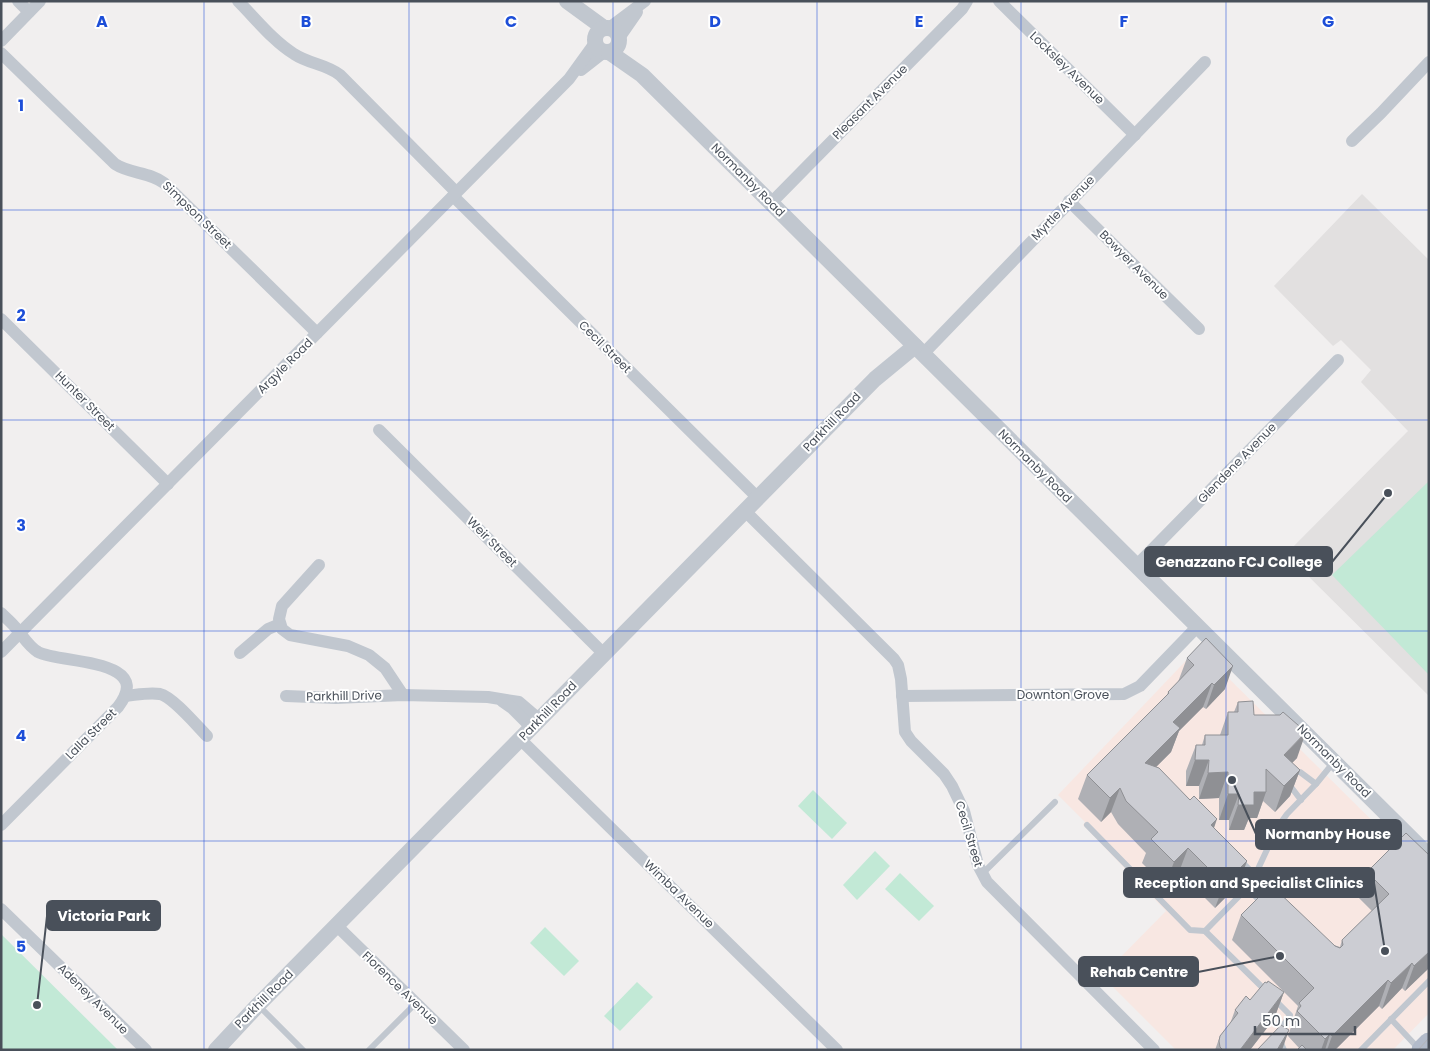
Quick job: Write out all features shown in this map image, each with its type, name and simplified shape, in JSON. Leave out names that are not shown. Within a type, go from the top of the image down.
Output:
[{"type":"main road","points":[[1421,1050],[1429,1043]]},
{"type":"street","points":[[18,1],[29,12]]},
{"type":"street","points":[[1,41],[40,1]]},
{"type":"street","name":"Cecil Street","points":[[238,1],[290,51],[302,59],[327,67],[340,76],[758,498]]},
{"type":"street","name":"Pleasant Avenue","points":[[771,202],[962,9],[967,1]]},
{"type":"street","name":"Locksley Avenue","points":[[999,1],[1135,135]]},
{"type":"street","name":"Argyle Road","points":[[1,652],[644,2]]},
{"type":"street","name":"Normanby Road","points":[[570,4],[1429,856]]},
{"type":"street","name":"Simpson Street","points":[[1,53],[115,164],[164,182],[317,333]]},
{"type":"street","name":"Myrtle Avenue","points":[[915,346],[1069,201],[1205,62]]},
{"type":"street","points":[[1352,141],[1429,62]]},
{"type":"street","name":"Bowyer Avenue","points":[[1069,201],[1199,329]]},
{"type":"street","name":"Hunter Street","points":[[1,319],[168,484]]},
{"type":"street","name":"Parkhill Road","points":[[217,1047],[874,379],[915,346]]},
{"type":"street","name":"Glendene Avenue","points":[[1136,566],[1338,360]]},
{"type":"street","name":"Weir Street","points":[[379,430],[604,654]]},
{"type":"street","name":"Cecil Street","points":[[744,512],[888,652],[898,665],[905,732],[911,741],[944,774],[958,798],[982,874],[993,888],[1154,1050]]},
{"type":"street","points":[[240,653],[268,629],[280,624],[279,618],[282,606],[319,566]]},
{"type":"street","name":"Lalla Street","points":[[1,613],[32,647],[40,652],[114,669],[126,683],[125,696],[118,707],[1,825]]},
{"type":"street","name":"Parkhill Drive","points":[[280,624],[285,632],[290,635],[348,646],[369,655],[385,668],[403,695]]},
{"type":"street","name":"Downton Grove","points":[[902,696],[1124,694],[1140,686],[1197,627]]},
{"type":"street","points":[[125,696],[162,695],[174,703],[207,736]]},
{"type":"street","name":"Parkhill Drive","points":[[286,696],[336,698],[465,695],[500,700],[512,708],[530,729]]},
{"type":"street","name":"Wimba Avenue","points":[[530,729],[837,1050]]},
{"type":"street","name":"Adeney Avenue","points":[[1,909],[144,1049]]},
{"type":"street","name":"Florence Avenue","points":[[337,926],[464,1050]]},
{"type":"lane","points":[[1205,931],[1248,889],[1256,876],[1277,828],[1335,762]]},
{"type":"lane","points":[[1301,800],[1288,783],[1291,774],[1296,771],[1300,772],[1316,784]]},
{"type":"lane","points":[[982,874],[1055,802]]},
{"type":"lane","points":[[1087,825],[1190,930],[1205,931],[1290,1015],[1279,1032],[1280,1042],[1284,1050]]},
{"type":"lane","points":[[1236,856],[1256,876]]},
{"type":"lane","points":[[1248,889],[1266,907]]},
{"type":"lane","points":[[1361,1050],[1429,981]]},
{"type":"lane","points":[[369,1050],[416,1003]]},
{"type":"lane","points":[[258,1005],[303,1050]]},
{"type":"lane","points":[[1390,1019],[1421,1050]]},
{"type":"shaded area","points":[[1362,194],[1429,260],[1429,696],[1286,554],[1408,431],[1361,382],[1371,370],[1341,340],[1333,346],[1274,286]]},
{"type":"shaded area","points":[[1198,648],[1429,877],[1429,1013],[1393,1050],[1176,1050],[1102,976],[1166,911],[1083,825],[1085,822],[1058,795]]},
{"type":"green space","points":[[1429,481],[1429,675],[1332,575]]},
{"type":"green space","points":[[813,790],[847,823],[832,839],[798,806]]},
{"type":"green space","points":[[875,851],[890,866],[857,900],[843,885]]},
{"type":"green space","points":[[900,873],[934,906],[919,921],[885,889]]},
{"type":"green space","points":[[545,927],[579,961],[564,976],[530,943]]},
{"type":"green space","points":[[1,934],[118,1050],[1,1050]]},
{"type":"green space","points":[[637,982],[653,997],[620,1031],[604,1016]]},
{"type":"building","points":[[1206,638],[1233,666],[1214,685],[1212,683],[1173,722],[1180,728],[1145,763],[1159,768],[1190,800],[1194,796],[1217,819],[1211,825],[1247,861],[1224,884],[1188,848],[1174,862],[1151,839],[1158,832],[1126,801],[1120,788],[1110,798],[1087,775],[1169,693],[1194,665],[1187,658]]},
{"type":"building","points":[[1253,701],[1254,715],[1280,715],[1283,712],[1306,732],[1284,755],[1300,770],[1284,786],[1266,769],[1266,792],[1254,792],[1254,805],[1238,805],[1239,794],[1228,794],[1228,772],[1208,773],[1209,760],[1195,760],[1196,745],[1205,745],[1205,735],[1228,735],[1228,712],[1238,712],[1238,702]]},
{"type":"building","points":[[1406,833],[1429,855],[1429,952],[1414,966],[1412,963],[1391,983],[1388,980],[1332,1036],[1330,1034],[1325,1039],[1297,1011],[1301,1006],[1299,1003],[1314,988],[1241,915],[1271,885],[1335,946],[1340,948],[1343,945],[1342,940],[1389,894],[1367,872]]},
{"type":"building","points":[[1268,981],[1284,992],[1240,1050],[1223,1050],[1220,1047],[1220,1036],[1238,1013],[1235,1010],[1246,996],[1250,1000]]},
{"type":"building","points":[[1281,1025],[1289,1030],[1277,1050],[1257,1050]]},
{"type":"building","points":[[1302,1045],[1307,1050],[1297,1050]]},
{"type":"tram line","points":[[1418,1050],[1429,1038]]},
{"type":"place","name":"Genazzano FCJ College","points":[[1388,493]]},
{"type":"place","name":"Normanby House","points":[[1232,780]]},
{"type":"place","name":"Reception and Specialist Clinics","points":[[1385,951]]},
{"type":"place","name":"Rehab Centre","points":[[1280,956]]},
{"type":"place","name":"Victoria Park","points":[[37,1005]]}]
